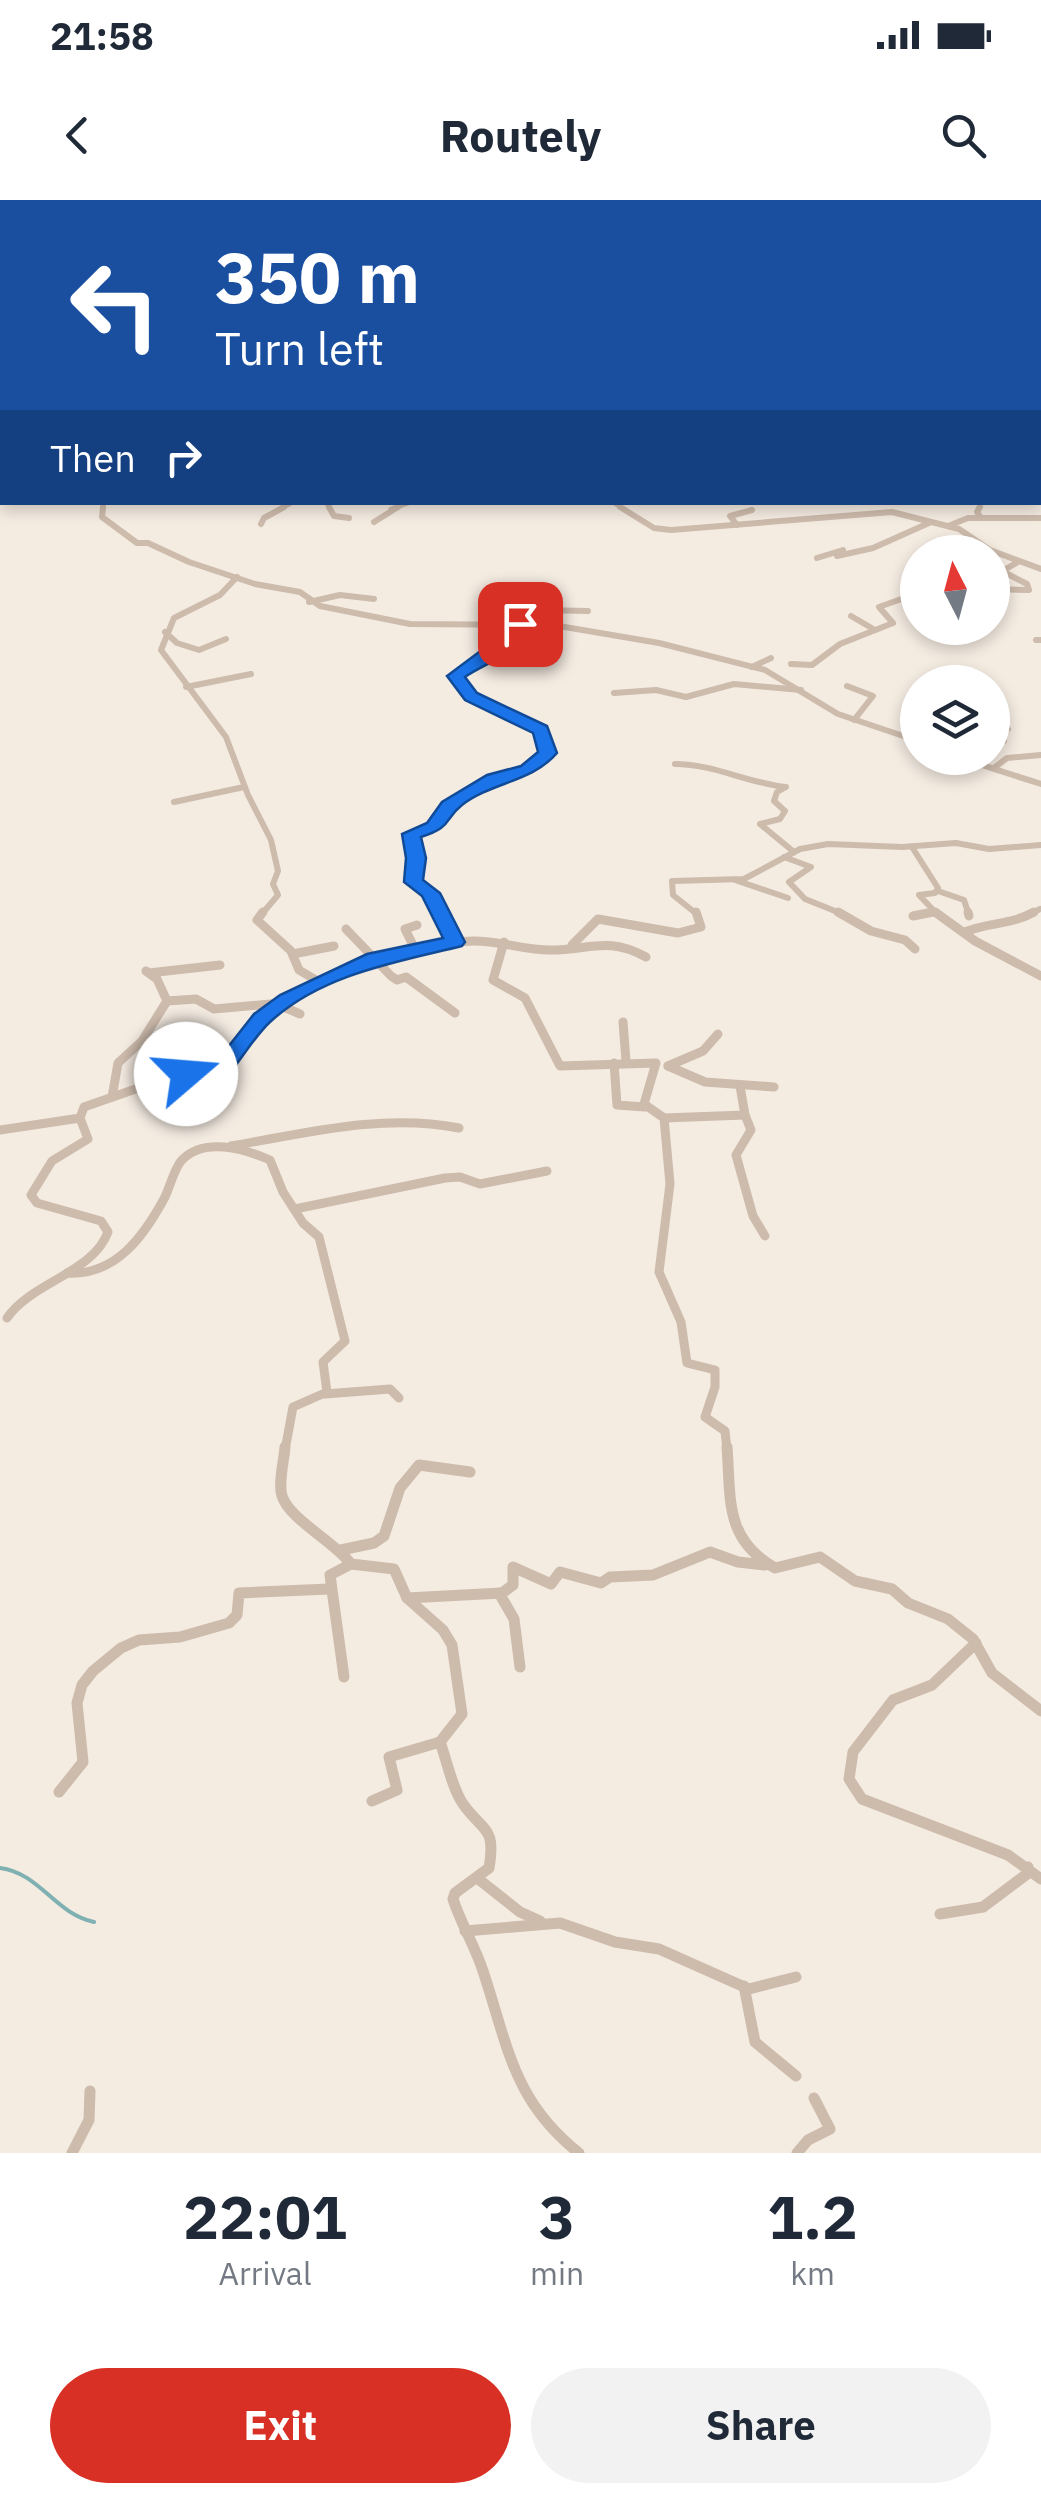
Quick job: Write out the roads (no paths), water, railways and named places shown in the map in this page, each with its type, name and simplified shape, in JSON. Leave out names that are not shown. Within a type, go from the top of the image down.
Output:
[{"type":"street","points":[[103,505],[104,520],[130,539],[237,578],[300,592],[309,602],[410,624],[560,626],[644,640],[752,667],[854,720],[900,735]]},
{"type":"street","points":[[261,524],[264,518],[287,505]]},
{"type":"street","points":[[330,505],[336,517],[349,518]]},
{"type":"street","points":[[374,522],[403,505]]},
{"type":"street","points":[[618,505],[662,530],[838,520],[886,512],[948,526],[1018,562],[1041,569]]},
{"type":"street","points":[[980,505],[977,512],[981,518]]},
{"type":"street","points":[[736,525],[730,516],[752,510]]},
{"type":"street","points":[[948,526],[981,518],[1041,518]]},
{"type":"street","points":[[817,558],[873,548],[929,523]]},
{"type":"street","points":[[836,556],[856,550]]},
{"type":"street","points":[[1010,566],[1018,562]]},
{"type":"street","points":[[1010,575],[1028,584],[1029,590],[1010,589]]},
{"type":"street","points":[[237,578],[222,595],[199,601],[180,612],[165,632],[162,655],[204,713],[221,728],[244,787],[271,840],[278,871],[273,881],[278,895],[256,920],[293,954],[299,970],[321,983]]},
{"type":"street","points":[[309,602],[340,595],[374,599]]},
{"type":"street","points":[[792,664],[811,666],[828,657],[840,644],[895,621],[882,614],[879,607],[900,599]]},
{"type":"street","points":[[509,625],[539,610],[584,609]]},
{"type":"street","points":[[851,616],[875,630]]},
{"type":"street","points":[[455,942],[430,893],[413,882],[416,858],[411,834],[434,827],[447,814],[448,806],[494,779],[528,770],[548,750],[541,730],[471,697],[456,676],[485,656],[509,646],[519,633],[520,624]]},
{"type":"street","points":[[165,632],[178,644],[200,650],[226,639]]},
{"type":"street","points":[[752,667],[771,658]]},
{"type":"street","points":[[186,687],[251,674]]},
{"type":"street","points":[[614,693],[656,690],[684,697],[734,684],[801,690]]},
{"type":"street","points":[[847,686],[873,696],[854,720]]},
{"type":"street","points":[[1010,758],[1041,756]]},
{"type":"street","points":[[675,764],[698,764],[750,782],[786,787],[787,790],[777,792],[774,801],[785,811],[780,819],[760,824],[794,852]]},
{"type":"street","points":[[1010,773],[1041,784]]},
{"type":"street","points":[[174,802],[244,787]]},
{"type":"street","points":[[735,880],[752,876],[794,852],[838,844],[956,843],[989,850],[1041,845]]},
{"type":"street","points":[[912,846],[938,891]]},
{"type":"street","points":[[784,858],[810,867],[789,882],[793,890],[825,911],[843,914],[872,931],[903,938],[915,950]]},
{"type":"street","points":[[570,946],[598,919],[632,921],[685,934],[697,931],[701,927],[693,907],[673,896],[672,881],[686,877],[735,880],[788,898]]},
{"type":"street","points":[[969,916],[964,900],[938,891],[919,895],[935,912],[1041,976]]},
{"type":"street","points":[[966,932],[989,922],[1012,924],[1040,909]]},
{"type":"street","points":[[913,916],[935,912]]},
{"type":"street","points":[[415,949],[405,929],[417,926]]},
{"type":"street","points":[[346,929],[396,979],[406,977],[455,1013]]},
{"type":"street","points":[[7,1318],[18,1302],[102,1248],[108,1232],[106,1226],[91,1216],[37,1203],[30,1195],[52,1160],[88,1139],[80,1118],[82,1110],[92,1102],[167,1078],[225,1066],[252,1029],[280,1004],[374,958],[455,942],[504,942],[549,950],[625,944],[646,957]]},
{"type":"street","points":[[504,942],[493,980],[525,998],[560,1066],[662,1064],[703,1051],[718,1034]]},
{"type":"street","points":[[293,954],[334,946]]},
{"type":"street","points":[[112,1096],[118,1063],[132,1055],[155,1027],[167,1001],[157,979],[147,972],[220,965]]},
{"type":"street","points":[[167,1001],[196,1000],[214,1009],[280,1004],[300,1014]]},
{"type":"street","points":[[623,1022],[617,1105],[645,1107],[664,1118],[745,1115]]},
{"type":"street","points":[[662,1064],[704,1082],[774,1086]]},
{"type":"street","points":[[645,1107],[662,1064]]},
{"type":"street","points":[[740,1086],[752,1130],[736,1156],[753,1216],[765,1236]]},
{"type":"street","points":[[0,1130],[80,1118]]},
{"type":"street","points":[[664,1118],[670,1184],[659,1272],[680,1322],[686,1363],[715,1370],[714,1395],[705,1417],[725,1431],[730,1458],[730,1513],[743,1544],[768,1564]]},
{"type":"street","points":[[67,1272],[91,1273],[108,1266],[152,1222],[183,1159],[207,1147],[360,1124],[443,1124],[459,1128]]},
{"type":"street","points":[[231,1146],[270,1160],[295,1210],[319,1237],[345,1335],[343,1344],[323,1362],[325,1394]]},
{"type":"street","points":[[295,1210],[445,1178],[460,1177],[480,1184],[548,1171]]},
{"type":"street","points":[[351,1564],[341,1550],[291,1510],[281,1494],[285,1444],[294,1405],[325,1394],[390,1389],[399,1398]]},
{"type":"street","points":[[341,1550],[374,1543],[384,1536],[400,1488],[419,1465],[470,1472]]},
{"type":"street","points":[[407,1598],[499,1594],[513,1585],[513,1567],[551,1584],[560,1572],[600,1583],[610,1577],[653,1575],[710,1552],[738,1562],[784,1568],[818,1556],[855,1582],[892,1589],[908,1603],[940,1614],[976,1644],[992,1673],[1041,1711]]},
{"type":"street","points":[[344,1677],[329,1589],[332,1572],[351,1564],[394,1569],[407,1598],[443,1630],[458,1666],[462,1714],[440,1742],[389,1757],[397,1790],[372,1801]]},
{"type":"street","points":[[59,1792],[83,1762],[77,1703],[82,1684],[112,1654],[145,1638],[170,1639],[229,1623],[238,1616],[239,1593],[329,1589]]},
{"type":"street","points":[[499,1594],[514,1618],[520,1667]]},
{"type":"street","points":[[976,1644],[932,1685],[894,1700],[853,1752],[849,1780],[862,1799],[1008,1855],[1041,1879]]},
{"type":"street","points":[[440,1742],[463,1804],[478,1817],[493,1843],[493,1860],[453,1896],[481,1962],[514,2079],[538,2119],[579,2153]]},
{"type":"street","points":[[940,1914],[983,1907],[1027,1874],[1028,1867]]},
{"type":"street","points":[[477,1878],[520,1912],[545,1922]]},
{"type":"street","points":[[465,1930],[545,1922],[576,1926],[614,1942],[659,1949],[754,1990],[776,1979],[796,1977]]},
{"type":"street","points":[[744,1986],[755,2042],[796,2076]]},
{"type":"street","points":[[72,2153],[88,2120],[90,2091]]},
{"type":"street","points":[[797,2153],[808,2140],[830,2129],[814,2098]]},
{"type":"waterway","points":[[0,1868],[26,1877],[68,1911],[94,1922]]}]
